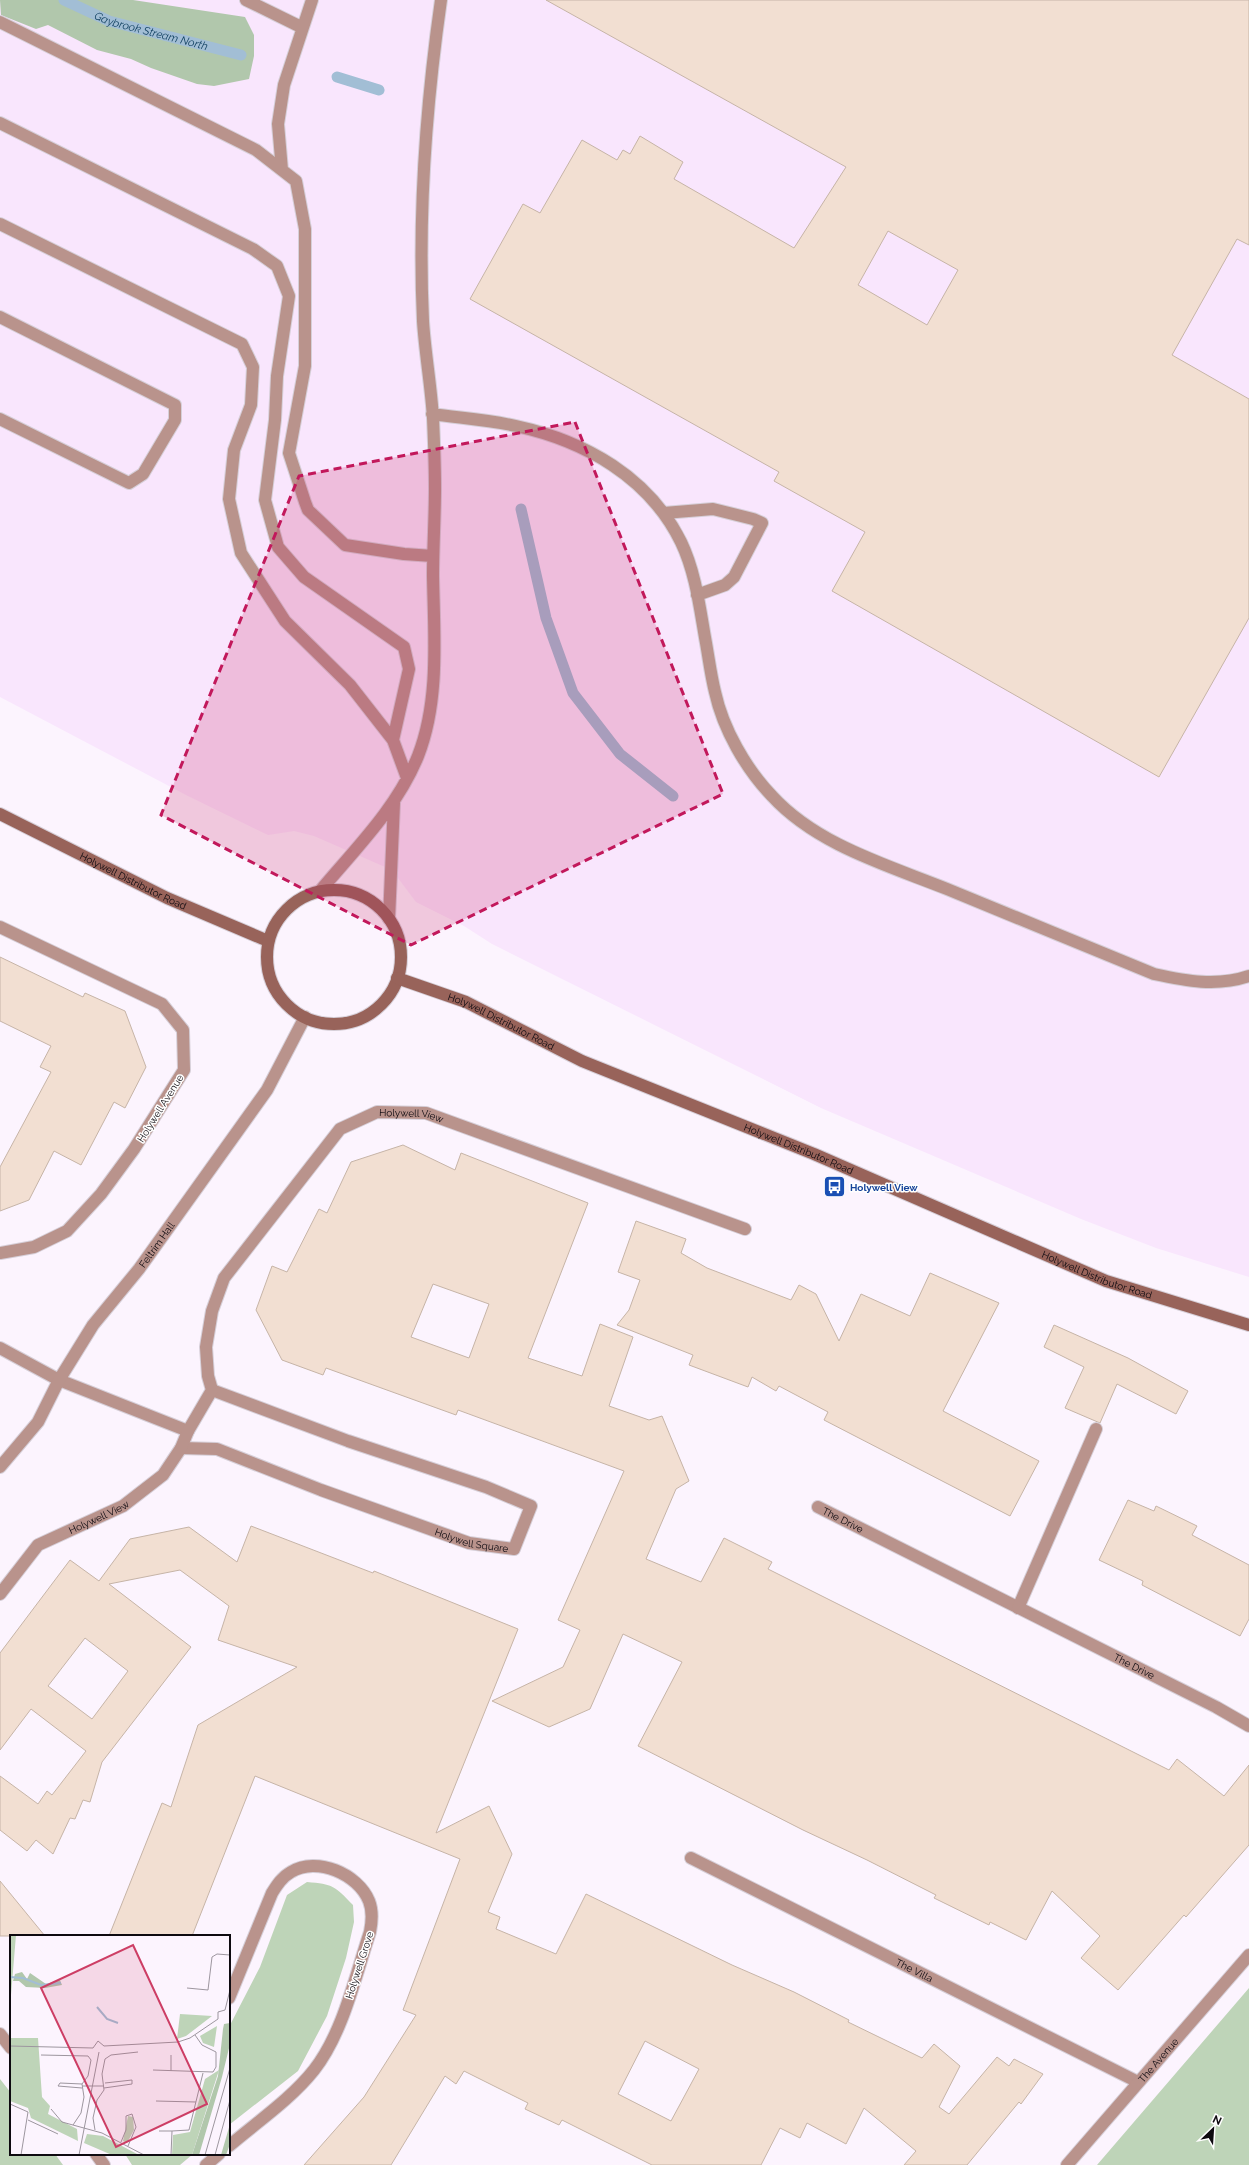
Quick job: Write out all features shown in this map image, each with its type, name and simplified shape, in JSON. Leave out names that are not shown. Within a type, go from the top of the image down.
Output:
[{"type":"street","points":[[246,0],[301,28]]},
{"type":"street","points":[[282,170],[278,124],[284,85],[301,28],[312,0]]},
{"type":"street","points":[[320,891],[394,803],[418,756],[430,712],[434,642],[433,556],[435,486],[432,414],[424,321],[424,206],[435,45],[441,0]]},
{"type":"street","points":[[0,22],[256,150],[296,181],[305,229],[305,366],[289,453],[308,510],[345,545],[404,554],[433,556]]},
{"type":"street","points":[[0,123],[253,249],[277,266],[289,296],[277,376],[275,420],[265,500],[278,547],[304,577],[404,647],[409,669],[393,740]]},
{"type":"street","points":[[0,224],[242,344],[253,367],[251,404],[234,450],[229,499],[241,553],[285,621],[350,685],[393,740],[407,778]]},
{"type":"street","points":[[0,317],[175,405],[175,420],[143,474],[129,483],[0,419]]},
{"type":"street","points":[[432,414],[516,426],[561,439],[605,459],[642,487],[664,513],[682,543],[697,595],[715,694],[729,733],[749,766],[772,796],[800,820],[848,848],[1154,974],[1188,982],[1216,982],[1249,976]]},
{"type":"street","points":[[664,513],[713,509],[753,519],[762,523],[734,576],[725,586],[697,595]]},
{"type":"street","points":[[389,919],[394,803]]},
{"type":"street","name":"Holywell Distributor Road","points":[[0,814],[167,898],[268,941]]},
{"type":"street","points":[[339,890],[357,895],[375,904],[389,919],[398,938],[401,957],[397,978],[389,994],[380,1004],[360,1018],[342,1024],[322,1023],[304,1017],[292,1009],[273,986],[268,971],[268,941],[275,924],[287,909],[302,898],[320,891],[339,890]]},
{"type":"street","name":"Holywell Avenue","points":[[0,927],[162,1004],[183,1030],[184,1070],[134,1149],[101,1194],[67,1231],[34,1247],[0,1253]]},
{"type":"street","name":"Holywell Distributor Road","points":[[397,978],[466,1002],[582,1061],[814,1154],[1106,1281],[1249,1325]]},
{"type":"street","name":"Feltrim Hall","points":[[0,1467],[38,1422],[60,1380],[93,1325],[140,1269],[268,1090],[304,1017]]},
{"type":"street","name":"Holywell View","points":[[0,1594],[38,1545],[123,1506],[163,1475],[180,1448],[188,1430],[212,1390],[208,1376],[206,1347],[212,1311],[224,1278],[340,1129],[377,1112],[426,1113],[745,1229]]},
{"type":"street","points":[[0,1348],[60,1380],[188,1430]]},
{"type":"street","name":"Holywell Square","points":[[180,1448],[217,1448],[320,1490],[469,1543],[514,1549],[531,1506],[486,1487],[348,1441],[212,1390]]},
{"type":"street","points":[[1018,1608],[1096,1429]]},
{"type":"street","name":"The Drive","points":[[818,1507],[1216,1707],[1249,1726]]},
{"type":"street","name":"The Villa","points":[[691,1858],[1138,2082]]},
{"type":"street","name":"Holywell Grove","points":[[230,1996],[272,1892],[280,1881],[291,1872],[304,1866],[320,1866],[347,1876],[360,1886],[370,1902],[372,1917],[370,1932],[334,2037],[314,2070],[299,2087],[230,2145]]},
{"type":"street","name":"The Avenue","points":[[1067,2165],[1249,1955]]},
{"type":"street","points":[[0,2034],[10,2047]]},
{"type":"street","points":[[97,2155],[104,2165]]},
{"type":"street","points":[[206,2165],[218,2155]]},
{"type":"highlighted area","points":[[575,422],[723,794],[411,945],[161,815],[299,476]]},
{"type":"shaded area","points":[[0,0],[1249,0],[1249,1277],[1156,1248],[1081,1219],[821,1108],[492,944],[464,926],[416,902],[392,870],[314,836],[294,831],[268,835],[186,795],[0,697]]},
{"type":"green space","points":[[0,0],[133,0],[245,17],[254,35],[254,56],[249,79],[214,86],[197,84],[151,68],[131,59],[97,50],[48,25],[36,29],[1,15]]},
{"type":"green space","points":[[307,1882],[323,1884],[333,1887],[353,1905],[354,1922],[346,1958],[327,2016],[298,2071],[230,2124],[230,2025],[260,1967],[287,1895]]},
{"type":"green space","points":[[1249,1988],[1249,2165],[1097,2165]]},
{"type":"green space","points":[[0,2079],[10,2092],[10,2155],[56,2155],[63,2165],[0,2165]]},
{"type":"green space","points":[[126,2155],[192,2155],[180,2165],[132,2165]]},
{"type":"building","points":[[546,0],[1249,0],[1249,245],[1237,239],[1172,355],[1249,399],[1249,618],[1159,777],[832,591],[865,532],[774,481],[779,472],[470,299],[523,204],[540,213],[582,140],[617,160],[623,150],[630,154],[640,136],[683,162],[674,179],[794,248],[846,167]],"holes":[[[888,231],[958,270],[927,325],[858,285]]]},
{"type":"building","points":[[0,957],[83,997],[85,993],[125,1011],[146,1067],[125,1108],[114,1102],[81,1165],[54,1151],[29,1200],[0,1211],[0,1167],[51,1072],[40,1067],[51,1046],[0,1021]]},
{"type":"building","points":[[403,1145],[455,1170],[461,1153],[588,1203],[528,1358],[582,1376],[600,1324],[633,1337],[609,1406],[649,1420],[662,1416],[689,1481],[676,1489],[646,1559],[701,1582],[724,1538],[772,1562],[768,1569],[1169,1770],[1177,1759],[1224,1796],[1249,1765],[1249,1845],[1186,1917],[1184,1915],[1118,1990],[1081,1958],[1100,1936],[1052,1891],[1026,1940],[990,1922],[989,1925],[934,1898],[936,1895],[803,1830],[638,1746],[682,1662],[623,1634],[590,1709],[549,1727],[492,1701],[563,1667],[580,1630],[558,1620],[624,1471],[458,1410],[456,1415],[326,1368],[323,1375],[282,1360],[256,1310],[272,1266],[287,1272],[319,1209],[327,1213],[351,1162]],"holes":[[[433,1284],[489,1304],[469,1358],[411,1337]]]},
{"type":"building","points":[[636,1221],[686,1239],[681,1253],[707,1268],[791,1300],[799,1285],[816,1294],[839,1341],[861,1294],[910,1316],[930,1273],[999,1303],[943,1411],[1039,1461],[1010,1516],[824,1420],[828,1412],[779,1386],[776,1391],[752,1377],[748,1387],[689,1365],[693,1355],[617,1325],[629,1310],[640,1280],[618,1272]]},
{"type":"building","points":[[1054,1325],[1128,1358],[1188,1391],[1176,1414],[1117,1384],[1100,1423],[1065,1408],[1084,1367],[1044,1347]]},
{"type":"building","points":[[1128,1500],[1154,1511],[1156,1506],[1197,1526],[1192,1535],[1249,1565],[1249,1619],[1240,1636],[1142,1585],[1143,1581],[1099,1560]]},
{"type":"building","points":[[251,1526],[373,1573],[374,1571],[518,1629],[436,1833],[489,1806],[512,1854],[488,1912],[500,1917],[496,1929],[556,1954],[586,1894],[732,1965],[794,1992],[849,2020],[848,2022],[922,2058],[934,2044],[960,2066],[939,2107],[949,2114],[997,2057],[1009,2066],[1014,2059],[1043,2074],[1021,2104],[1019,2102],[967,2165],[904,2165],[916,2151],[864,2108],[846,2144],[807,2123],[800,2138],[780,2128],[761,2165],[652,2165],[562,2120],[559,2125],[525,2109],[528,2103],[464,2071],[456,2084],[445,2076],[391,2165],[304,2165],[364,2097],[416,2015],[403,2010],[460,1859],[255,1776],[192,1935],[109,1935],[162,1803],[171,1807],[198,1725],[297,1667],[218,1640],[229,1606],[180,1570],[109,1584],[191,1647],[102,1762],[90,1802],[83,1800],[75,1819],[70,1818],[53,1854],[36,1840],[27,1851],[0,1830],[0,1776],[38,1804],[47,1791],[52,1795],[86,1751],[31,1709],[0,1750],[0,1653],[70,1560],[99,1581],[130,1539],[189,1527],[237,1562]],"holes":[[[85,1638],[128,1671],[92,1719],[48,1686]],[[645,2041],[699,2069],[671,2121],[618,2094]]]},
{"type":"building","points":[[0,1881],[44,1935],[0,1936]]},
{"type":"waterway","name":"Gaybrook Stream North","points":[[64,0],[109,21],[241,55]]},
{"type":"waterway","name":"Gaybrook Stream North","points":[[337,77],[379,90]]},
{"type":"waterway","points":[[521,509],[546,618],[573,693],[620,754],[673,796]]},
{"type":"place","name":"Holywell View","points":[[835,1187]]}]
